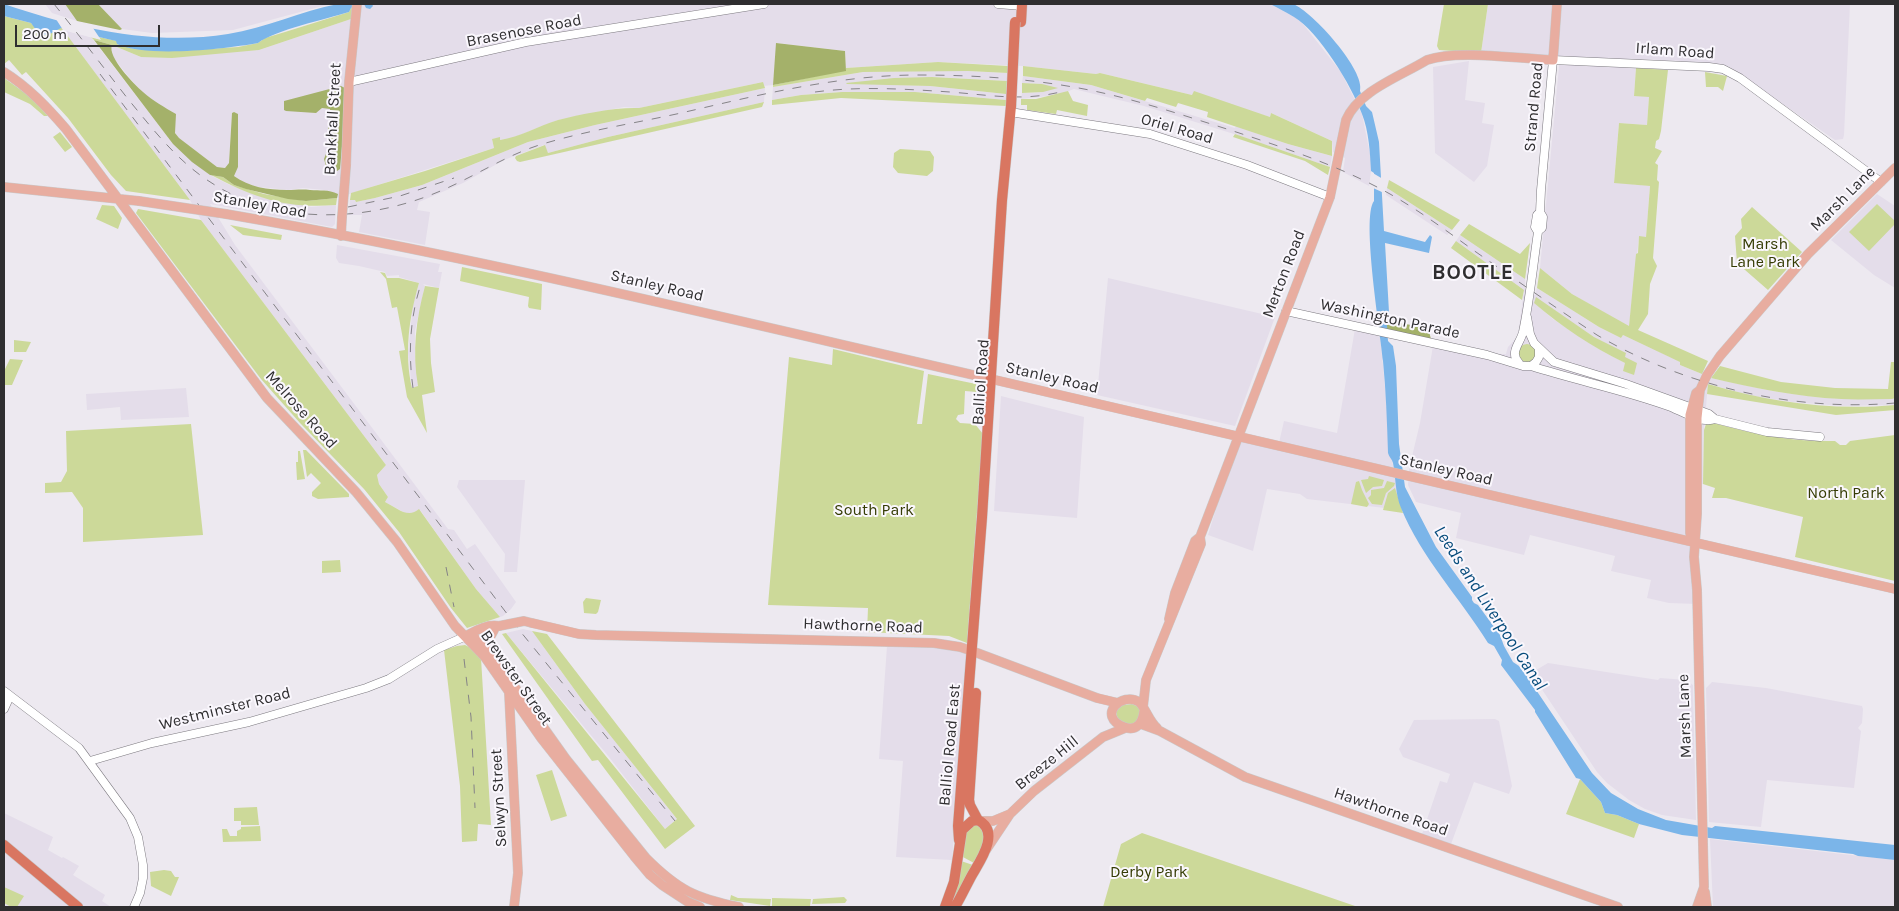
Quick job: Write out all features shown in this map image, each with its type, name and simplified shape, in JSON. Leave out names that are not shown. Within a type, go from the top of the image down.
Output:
[{"type":"highway","name":"Balliol Road","points":[[975,653],[993,380],[1004,249],[1019,5]]},
{"type":"highway","name":"Balliol Road East","points":[[975,653],[969,800],[979,821]]},
{"type":"highway","name":"Balliol Road East","points":[[959,840],[958,826],[975,653]]},
{"type":"highway","name":"Breeze Hill","points":[[959,840],[962,830],[966,825],[972,821],[979,821]]},
{"type":"highway","points":[[979,821],[988,830],[986,850]]},
{"type":"highway","points":[[946,907],[956,872],[959,840]]},
{"type":"highway","points":[[4,845],[78,907]]},
{"type":"highway","name":"Breeze Hill","points":[[956,907],[986,850]]},
{"type":"main road","name":"Strand Road","points":[[1553,60],[1557,4]]},
{"type":"main road","name":"Bankhall Street","points":[[342,236],[349,82],[357,8]]},
{"type":"main road","name":"Irlam Road","points":[[1432,59],[1460,56],[1553,60]]},
{"type":"main road","name":"Merton Road","points":[[1130,700],[1141,689],[1146,680],[1169,619],[1174,613],[1201,544],[1200,537],[1330,197],[1349,112],[1361,99],[1432,59]]},
{"type":"main road","name":"Melrose Road","points":[[4,72],[21,83],[48,108],[81,148],[267,398],[356,492],[397,542],[455,626],[466,636]]},
{"type":"main road","name":"Marsh Lane","points":[[1707,907],[1704,883],[1694,543],[1697,514],[1694,413],[1700,390],[1707,375],[1720,356],[1808,254],[1895,168]]},
{"type":"main road","points":[[98,196],[105,192],[107,184]]},
{"type":"main road","name":"Stanley Road","points":[[4,187],[118,198],[226,214],[590,286],[1895,589]]},
{"type":"main road","points":[[129,215],[132,205],[139,201]]},
{"type":"main road","name":"Westminster Road","points":[[466,636],[480,628],[491,625],[497,628],[524,621],[578,634],[619,636]]},
{"type":"main road","points":[[488,649],[488,638],[497,628]]},
{"type":"main road","name":"Brewster Street","points":[[466,636],[482,641],[566,759],[641,853],[689,898]]},
{"type":"main road","name":"Brewster Street","points":[[466,636],[484,656],[568,775],[644,869],[662,885],[689,898]]},
{"type":"main road","name":"Hawthorne Road","points":[[619,636],[934,643],[960,647],[1096,698],[1118,703]]},
{"type":"main road","name":"Merton Road","points":[[1144,709],[1146,680]]},
{"type":"main road","name":"Selwyn Street","points":[[509,693],[518,884],[514,907]]},
{"type":"main road","name":"Hawthorne Road","points":[[1096,698],[1107,706],[1112,714]]},
{"type":"main road","points":[[1130,700],[1139,702],[1144,709],[1140,724],[1133,728],[1125,728],[1116,723],[1112,714],[1114,706],[1118,703],[1130,700]]},
{"type":"main road","points":[[510,711],[515,707],[520,708]]},
{"type":"main road","name":"Hawthorne Road","points":[[1144,709],[1151,722],[1160,731]]},
{"type":"main road","name":"Breeze Hill","points":[[1103,737],[1109,726],[1112,714]]},
{"type":"main road","name":"Hawthorne Road","points":[[1140,724],[1160,731],[1245,777],[1618,907]]},
{"type":"main road","name":"Breeze Hill","points":[[986,850],[1010,814],[1034,791],[1103,737],[1125,728]]},
{"type":"main road","name":"Breeze Hill","points":[[979,821],[993,821],[1010,814]]},
{"type":"main road","name":"Marsh Lane","points":[[1697,907],[1704,883]]},
{"type":"main road","points":[[689,898],[700,907]]},
{"type":"main road","points":[[689,898],[739,907]]},
{"type":"street","name":"Brasenose Road","points":[[349,82],[526,42],[764,4]]},
{"type":"street","points":[[998,4],[1019,5]]},
{"type":"street","name":"Irlam Road","points":[[1553,60],[1708,67],[1723,70],[1740,78],[1881,182]]},
{"type":"street","name":"Strand Road","points":[[1519,344],[1527,317],[1538,231],[1542,228],[1543,217],[1540,212],[1553,60]]},
{"type":"street","name":"Oriel Road","points":[[1013,109],[1150,134],[1247,164],[1330,197]]},
{"type":"street","name":"Washington Parade","points":[[1286,311],[1519,363]]},
{"type":"street","name":"Strand Road","points":[[1527,317],[1530,334],[1537,346]]},
{"type":"street","points":[[1694,413],[1637,394],[1531,366],[1523,366],[1519,363],[1514,353],[1519,344],[1525,341],[1537,346],[1559,365],[1626,384],[1712,420],[1715,419],[1767,432],[1820,437]]},
{"type":"street","points":[[1531,366],[1538,360],[1537,346]]},
{"type":"street","name":"Washington Parade","points":[[1487,355],[1500,356],[1514,353]]},
{"type":"street","name":"Westminster Road","points":[[90,761],[152,743],[249,722],[288,709],[366,688],[389,679],[437,649],[466,636]]},
{"type":"street","points":[[4,709],[7,693],[79,748],[129,816],[138,838],[143,865],[140,893],[134,907]]},
{"type":"shaded area","points":[[45,4],[65,4],[77,21],[52,13]]},
{"type":"shaded area","points":[[98,4],[330,4],[233,30],[152,33],[122,29]]},
{"type":"shaded area","points":[[364,4],[371,7],[372,4],[1270,4],[1295,17],[1303,24],[1341,72],[1362,114],[1371,159],[1369,186],[1343,172],[1345,158],[1333,152],[1332,141],[1271,113],[1270,117],[1192,95],[1100,73],[1023,66],[938,62],[846,68],[845,51],[777,43],[773,85],[763,86],[763,82],[639,108],[624,107],[558,120],[510,139],[492,139],[494,148],[337,198],[337,194],[325,190],[303,188],[288,190],[259,187],[244,183],[233,175],[238,167],[238,115],[234,112],[232,113],[229,163],[225,168],[217,167],[179,139],[157,103],[142,92],[127,75],[113,57],[111,49],[112,45],[141,57],[259,50],[351,19],[354,7]]},
{"type":"shaded area","points":[[1488,4],[1850,4],[1843,139],[1835,140],[1728,66],[1698,62],[1642,59],[1636,68],[1634,95],[1649,97],[1647,125],[1619,123],[1614,182],[1650,186],[1646,237],[1639,237],[1629,327],[1572,294],[1540,268],[1560,56],[1481,53]]},
{"type":"shaded area","points":[[63,30],[91,37],[173,144],[210,175],[230,185],[311,207],[336,205],[335,224],[332,227],[210,204],[235,245],[448,529],[454,530],[467,549],[475,544],[516,602],[503,616],[500,617],[476,589],[420,510],[407,514],[385,502],[388,497],[379,484],[377,475],[386,465],[201,220],[190,200]]},
{"type":"shaded area","points":[[1469,61],[1465,100],[1485,103],[1482,123],[1494,125],[1487,166],[1474,182],[1435,153],[1433,67]]},
{"type":"shaded area","points":[[863,72],[1008,73],[1007,81],[932,77],[893,85],[930,86],[1006,94],[1006,100],[915,92],[842,92],[801,95],[772,100],[773,87]]},
{"type":"shaded area","points":[[1023,76],[1091,85],[1235,128],[1236,126],[1288,144],[1332,156],[1330,167],[1144,106],[1074,89],[1058,95],[1021,99],[1022,93],[1043,92],[1042,84],[1022,83]]},
{"type":"shaded area","points":[[765,88],[764,102],[608,137],[548,153],[544,145],[504,160],[463,183],[419,202],[417,210],[430,212],[425,245],[359,232],[362,215],[349,215],[350,200],[355,200],[356,202],[422,185],[528,142],[595,125]]},
{"type":"shaded area","points":[[1387,188],[1452,230],[1447,235],[1386,195]]},
{"type":"shaded area","points":[[1877,194],[1895,206],[1895,288],[1874,275],[1831,240]]},
{"type":"shaded area","points":[[1460,235],[1525,279],[1525,289],[1535,295],[1537,288],[1599,327],[1621,338],[1623,335],[1681,362],[1680,365],[1702,374],[1699,381],[1708,384],[1704,430],[1703,484],[1695,484],[1697,604],[1669,603],[1647,598],[1651,580],[1611,571],[1615,556],[1530,535],[1524,555],[1456,538],[1461,513],[1416,502],[1408,485],[1409,469],[1420,423],[1434,340],[1497,354],[1506,354],[1508,347],[1518,336],[1524,290],[1456,241]],"holes":[[[1536,298],[1594,337],[1626,354],[1624,357],[1634,375],[1625,363],[1604,352],[1553,319],[1535,303]]]},
{"type":"shaded area","points":[[337,245],[440,264],[438,272],[442,272],[439,288],[423,284],[425,286],[415,331],[418,387],[412,388],[408,353],[413,304],[419,283],[399,277],[399,275],[387,276],[385,272],[339,263],[336,258]]},
{"type":"shaded area","points":[[1108,278],[1275,317],[1235,426],[1097,395]]},
{"type":"shaded area","points":[[1355,329],[1380,334],[1392,460],[1402,510],[1307,499],[1300,494],[1267,489],[1253,551],[1208,535],[1238,437],[1278,447],[1284,421],[1337,433]]},
{"type":"shaded area","points":[[1711,378],[1772,391],[1816,397],[1842,399],[1895,398],[1895,405],[1841,406],[1752,396],[1708,384]]},
{"type":"shaded area","points":[[186,388],[189,417],[121,420],[120,407],[87,410],[86,394]]},
{"type":"shaded area","points":[[1001,396],[1084,417],[1077,518],[994,511]]},
{"type":"shaded area","points":[[459,480],[525,480],[517,572],[504,572],[505,554],[457,487]]},
{"type":"shaded area","points":[[523,629],[532,631],[585,704],[677,819],[665,829],[609,757],[506,633]]},
{"type":"shaded area","points":[[887,646],[934,647],[965,653],[969,658],[952,860],[896,857],[903,761],[879,759]]},
{"type":"shaded area","points":[[1548,663],[1658,680],[1660,678],[1686,680],[1693,685],[1696,820],[1662,815],[1645,809],[1629,800],[1607,783],[1597,772],[1531,673]]},
{"type":"shaded area","points":[[1712,682],[1766,688],[1862,706],[1862,723],[1858,728],[1861,731],[1854,788],[1767,780],[1761,827],[1709,822],[1706,688]]},
{"type":"shaded area","points":[[1495,719],[1499,721],[1512,786],[1509,794],[1474,782],[1451,844],[1422,834],[1440,781],[1447,783],[1450,774],[1403,757],[1399,749],[1414,720]]},
{"type":"shaded area","points":[[4,813],[53,837],[48,850],[79,866],[73,875],[105,895],[102,901],[111,907],[4,907]]},
{"type":"shaded area","points":[[1710,839],[1895,860],[1895,907],[1713,907]]},
{"type":"green space","points":[[65,4],[98,4],[122,29],[77,21]]},
{"type":"green space","points":[[1444,4],[1488,4],[1481,53],[1439,50],[1437,46]]},
{"type":"green space","points":[[354,7],[351,19],[259,50],[172,58],[141,57],[94,40],[91,37],[117,41],[117,44],[134,49],[176,51],[238,47],[258,43],[265,38],[349,12]]},
{"type":"green space","points":[[4,16],[31,23],[43,35],[55,32],[61,27],[190,200],[126,191],[111,175],[68,118],[26,72],[22,75],[9,60],[4,64]]},
{"type":"green space","points":[[94,40],[112,45],[113,56],[117,63],[134,83],[159,104],[176,114],[175,133],[179,138],[217,167],[225,168],[229,163],[232,113],[234,112],[238,114],[238,167],[234,176],[246,183],[259,187],[280,190],[327,191],[338,194],[337,198],[306,201],[288,199],[246,189],[234,185],[223,177],[210,175],[192,162],[173,144]]},
{"type":"green space","points":[[776,43],[845,51],[846,71],[773,85]]},
{"type":"green space","points":[[938,62],[1008,66],[1008,73],[968,71],[863,72],[773,87],[773,85],[846,70],[846,68]]},
{"type":"green space","points":[[1023,66],[1100,73],[1192,95],[1194,91],[1270,117],[1271,113],[1332,141],[1332,156],[1288,144],[1207,117],[1208,112],[1178,103],[1176,107],[1147,98],[1145,101],[1091,85],[1023,76]]},
{"type":"green space","points":[[1636,68],[1668,70],[1661,131],[1655,148],[1662,151],[1655,163],[1658,165],[1657,180],[1659,182],[1653,258],[1657,266],[1650,284],[1648,314],[1638,330],[1708,361],[1702,374],[1680,365],[1680,362],[1623,335],[1621,338],[1599,327],[1537,288],[1540,268],[1572,294],[1629,326],[1636,254],[1638,253],[1639,236],[1646,237],[1650,186],[1614,183],[1619,123],[1647,125],[1649,97],[1634,96]]},
{"type":"green space","points":[[1705,72],[1727,76],[1723,91],[1718,87],[1706,87]]},
{"type":"green space","points":[[932,77],[1007,81],[1006,94],[930,86],[846,83],[894,78]]},
{"type":"green space","points":[[4,78],[31,97],[48,116],[44,116],[30,104],[4,92]]},
{"type":"green space","points":[[763,82],[765,88],[595,125],[528,142],[422,185],[356,202],[355,200],[350,200],[351,193],[494,148],[492,139],[500,137],[500,140],[515,136],[558,120],[598,111],[639,108]]},
{"type":"green space","points":[[1022,83],[1042,84],[1058,88],[1043,92],[1022,93]]},
{"type":"green space","points":[[341,86],[347,89],[340,169],[337,171],[329,169],[324,159],[331,141],[328,131],[330,109],[322,108],[316,113],[286,111],[284,110],[284,101]]},
{"type":"green space","points":[[1068,91],[1073,101],[1088,105],[1087,116],[1057,110],[1056,114],[1027,110],[1027,105],[1021,105],[1021,99],[1036,99]]},
{"type":"green space","points":[[842,92],[915,92],[1006,100],[1006,106],[841,98],[772,105],[772,100],[801,95]]},
{"type":"green space","points":[[764,102],[762,107],[520,162],[515,158],[545,145],[548,153],[608,137]]},
{"type":"green space","points":[[60,132],[72,147],[65,152],[53,137]]},
{"type":"green space","points":[[1235,134],[1330,167],[1328,175],[1305,161],[1233,137]]},
{"type":"green space","points":[[900,149],[930,151],[934,157],[933,171],[927,176],[898,173],[893,167],[894,153]]},
{"type":"green space","points":[[211,175],[223,177],[234,185],[264,194],[306,201],[337,198],[336,205],[302,205],[271,200],[242,190]]},
{"type":"green space","points":[[1389,180],[1460,220],[1452,230],[1387,188]]},
{"type":"green space","points":[[1877,204],[1895,221],[1895,224],[1869,251],[1849,232]]},
{"type":"green space","points":[[102,205],[114,206],[122,218],[118,229],[96,219]]},
{"type":"green space","name":"Marsh Lane Park","points":[[1752,207],[1802,252],[1768,290],[1737,263],[1735,236],[1742,228],[1741,219]]},
{"type":"green space","points":[[138,209],[201,220],[386,465],[377,475],[379,484],[388,497],[385,502],[407,513],[415,512],[419,509],[476,589],[500,617],[467,628],[399,532],[364,489],[300,423],[261,379],[136,213]]},
{"type":"green space","points":[[1469,224],[1520,254],[1530,243],[1525,279],[1460,235]]},
{"type":"green space","points":[[230,225],[282,235],[281,240],[243,235]]},
{"type":"green space","points":[[1456,241],[1524,290],[1522,300],[1451,248]]},
{"type":"green space","points":[[462,267],[542,284],[541,310],[529,308],[529,297],[460,281]]},
{"type":"green space","points":[[380,272],[385,273],[387,278],[399,278],[419,283],[410,322],[408,349],[412,388],[418,386],[415,348],[419,311],[425,286],[439,288],[430,339],[435,392],[422,395],[427,433],[407,397],[399,351],[405,350],[397,307],[392,308],[386,279]]},
{"type":"green space","points":[[1536,297],[1594,337],[1626,353],[1625,357],[1637,363],[1634,375],[1623,371],[1625,363],[1589,343],[1545,312],[1534,303]]},
{"type":"green space","points":[[1413,319],[1416,324],[1428,328],[1431,339],[1387,330],[1387,325],[1390,321],[1411,325]]},
{"type":"green space","points":[[14,340],[31,342],[26,352],[14,352]]},
{"type":"green space","points":[[1527,344],[1533,347],[1536,353],[1533,359],[1527,362],[1521,359],[1518,353],[1521,347]]},
{"type":"green space","name":"South Park","points":[[833,349],[924,371],[917,424],[922,424],[928,374],[976,384],[977,392],[965,391],[964,414],[958,415],[956,419],[960,423],[975,424],[983,434],[967,643],[949,636],[867,632],[868,608],[768,605],[789,357],[832,365]]},
{"type":"green space","points":[[10,359],[23,360],[12,385],[4,385],[4,371]]},
{"type":"green space","points":[[1891,362],[1895,362],[1895,398],[1892,399],[1825,398],[1759,389],[1711,378],[1720,366],[1781,382],[1835,388],[1888,389]]},
{"type":"green space","points":[[1708,384],[1754,396],[1800,404],[1848,407],[1895,405],[1895,410],[1836,415],[1707,394]]},
{"type":"green space","name":"North Park","points":[[1710,422],[1772,436],[1802,440],[1835,441],[1840,445],[1846,445],[1850,441],[1895,435],[1895,581],[1795,557],[1803,517],[1726,498],[1712,498],[1715,488],[1703,484],[1704,430],[1706,424]]},
{"type":"green space","points":[[191,424],[203,535],[83,542],[83,508],[72,492],[45,493],[45,483],[61,482],[67,471],[66,431]]},
{"type":"green space","points":[[303,450],[306,450],[349,494],[349,497],[318,499],[312,496],[312,492],[321,483],[311,473],[307,477]]},
{"type":"green space","points":[[298,451],[300,451],[305,479],[297,480],[296,462],[298,462]]},
{"type":"green space","points":[[1369,476],[1384,480],[1382,486],[1373,487],[1366,493],[1361,480],[1368,479]]},
{"type":"green space","points":[[1359,481],[1369,504],[1367,507],[1351,504],[1356,482]]},
{"type":"green space","points":[[1387,481],[1395,483],[1386,493],[1382,505],[1372,504],[1368,498],[1371,495],[1371,490],[1384,488]]},
{"type":"green space","points":[[1395,488],[1403,513],[1383,510],[1388,493]]},
{"type":"green space","points":[[340,560],[341,572],[322,573],[322,561]]},
{"type":"green space","points":[[586,598],[601,600],[596,614],[584,613],[583,602]]},
{"type":"green space","points":[[532,631],[547,634],[695,826],[665,849],[598,760],[592,761],[502,634],[506,633],[665,829],[677,819],[585,704]]},
{"type":"green space","points":[[465,645],[481,658],[491,825],[478,824],[477,841],[462,842],[460,786],[444,650]]},
{"type":"green space","points":[[1132,704],[1139,707],[1141,718],[1132,725],[1120,720],[1117,717],[1116,710],[1122,705]]},
{"type":"green space","points":[[552,770],[567,816],[551,821],[536,775]]},
{"type":"green space","points":[[1580,779],[1601,802],[1605,813],[1617,815],[1639,824],[1634,838],[1566,814]]},
{"type":"green space","points":[[257,807],[259,825],[241,825],[241,821],[234,821],[234,808]]},
{"type":"green space","points":[[972,825],[978,825],[986,835],[980,853],[974,863],[961,856],[963,836]]},
{"type":"green space","points":[[260,826],[261,841],[223,842],[222,829],[227,829],[230,836],[237,836],[237,831],[241,827]]},
{"type":"green space","name":"Derby Park","points":[[1142,833],[1358,907],[1103,907],[1121,844]]},
{"type":"green space","points":[[961,861],[973,865],[949,907]]},
{"type":"green space","points":[[171,871],[175,877],[179,877],[171,896],[151,886],[150,872]]},
{"type":"green space","points":[[4,887],[24,896],[17,907],[11,907],[4,903]]},
{"type":"green space","points":[[731,895],[738,898],[771,899],[770,906],[730,900]]},
{"type":"green space","points":[[844,897],[847,900],[845,903],[812,904],[813,899]]},
{"type":"green space","points":[[772,898],[811,899],[810,906],[772,907]]},
{"type":"water","points":[[351,3],[372,4],[373,6],[370,9],[366,8],[364,4],[351,8],[349,12],[288,29],[258,43],[207,50],[147,51],[117,44],[116,41],[61,28],[48,35],[39,34],[31,23],[4,16],[4,4],[86,27],[143,36],[171,38],[228,34],[338,4]]},
{"type":"water","points":[[1291,3],[1302,9],[1324,29],[1355,70],[1366,106],[1372,112],[1379,142],[1384,231],[1425,242],[1430,235],[1432,237],[1429,253],[1385,243],[1390,323],[1387,325],[1388,341],[1393,346],[1396,366],[1399,444],[1405,487],[1436,547],[1472,597],[1474,603],[1478,605],[1500,635],[1513,662],[1526,675],[1592,773],[1611,793],[1638,809],[1666,820],[1712,828],[1715,826],[1895,845],[1895,860],[1682,835],[1639,824],[1617,815],[1605,813],[1601,802],[1580,779],[1576,778],[1535,710],[1501,665],[1502,660],[1494,646],[1488,643],[1430,560],[1409,526],[1401,508],[1393,463],[1388,453],[1382,347],[1371,252],[1370,229],[1371,211],[1374,201],[1374,173],[1371,171],[1370,149],[1366,128],[1351,89],[1324,47],[1304,24],[1270,4]]},
{"type":"pier","points":[[54,16],[91,25],[101,40],[63,30]]},
{"type":"pier","points":[[1371,172],[1383,179],[1384,193],[1371,187]]},
{"type":"railway","points":[[54,4],[138,112],[181,159],[193,170],[220,188],[246,201],[274,209],[302,214],[332,215],[361,213],[390,207],[445,189],[507,158],[533,147],[563,138],[740,99],[828,82],[858,78],[918,75],[976,76],[1035,81],[1113,95],[1152,106],[1312,158],[1352,175],[1412,207],[1597,335],[1631,353],[1666,368],[1741,392],[1779,399],[1857,405],[1895,403]]},
{"type":"railway","points":[[100,74],[520,631],[675,821]]},
{"type":"railway","points":[[815,92],[882,89],[1021,97],[1064,91]]},
{"type":"railway","points":[[348,207],[400,196],[454,178]]},
{"type":"railway","points":[[413,388],[411,335],[414,309],[421,284]]},
{"type":"railway","points":[[446,567],[454,607]]},
{"type":"railway","points":[[464,659],[471,717],[475,808]]},
{"type":"district","name":"BOOTLE","points":[[1473,273]]},
{"type":"water label","name":"Leeds and Liverpool Canal","points":[[1490,608]]}]
